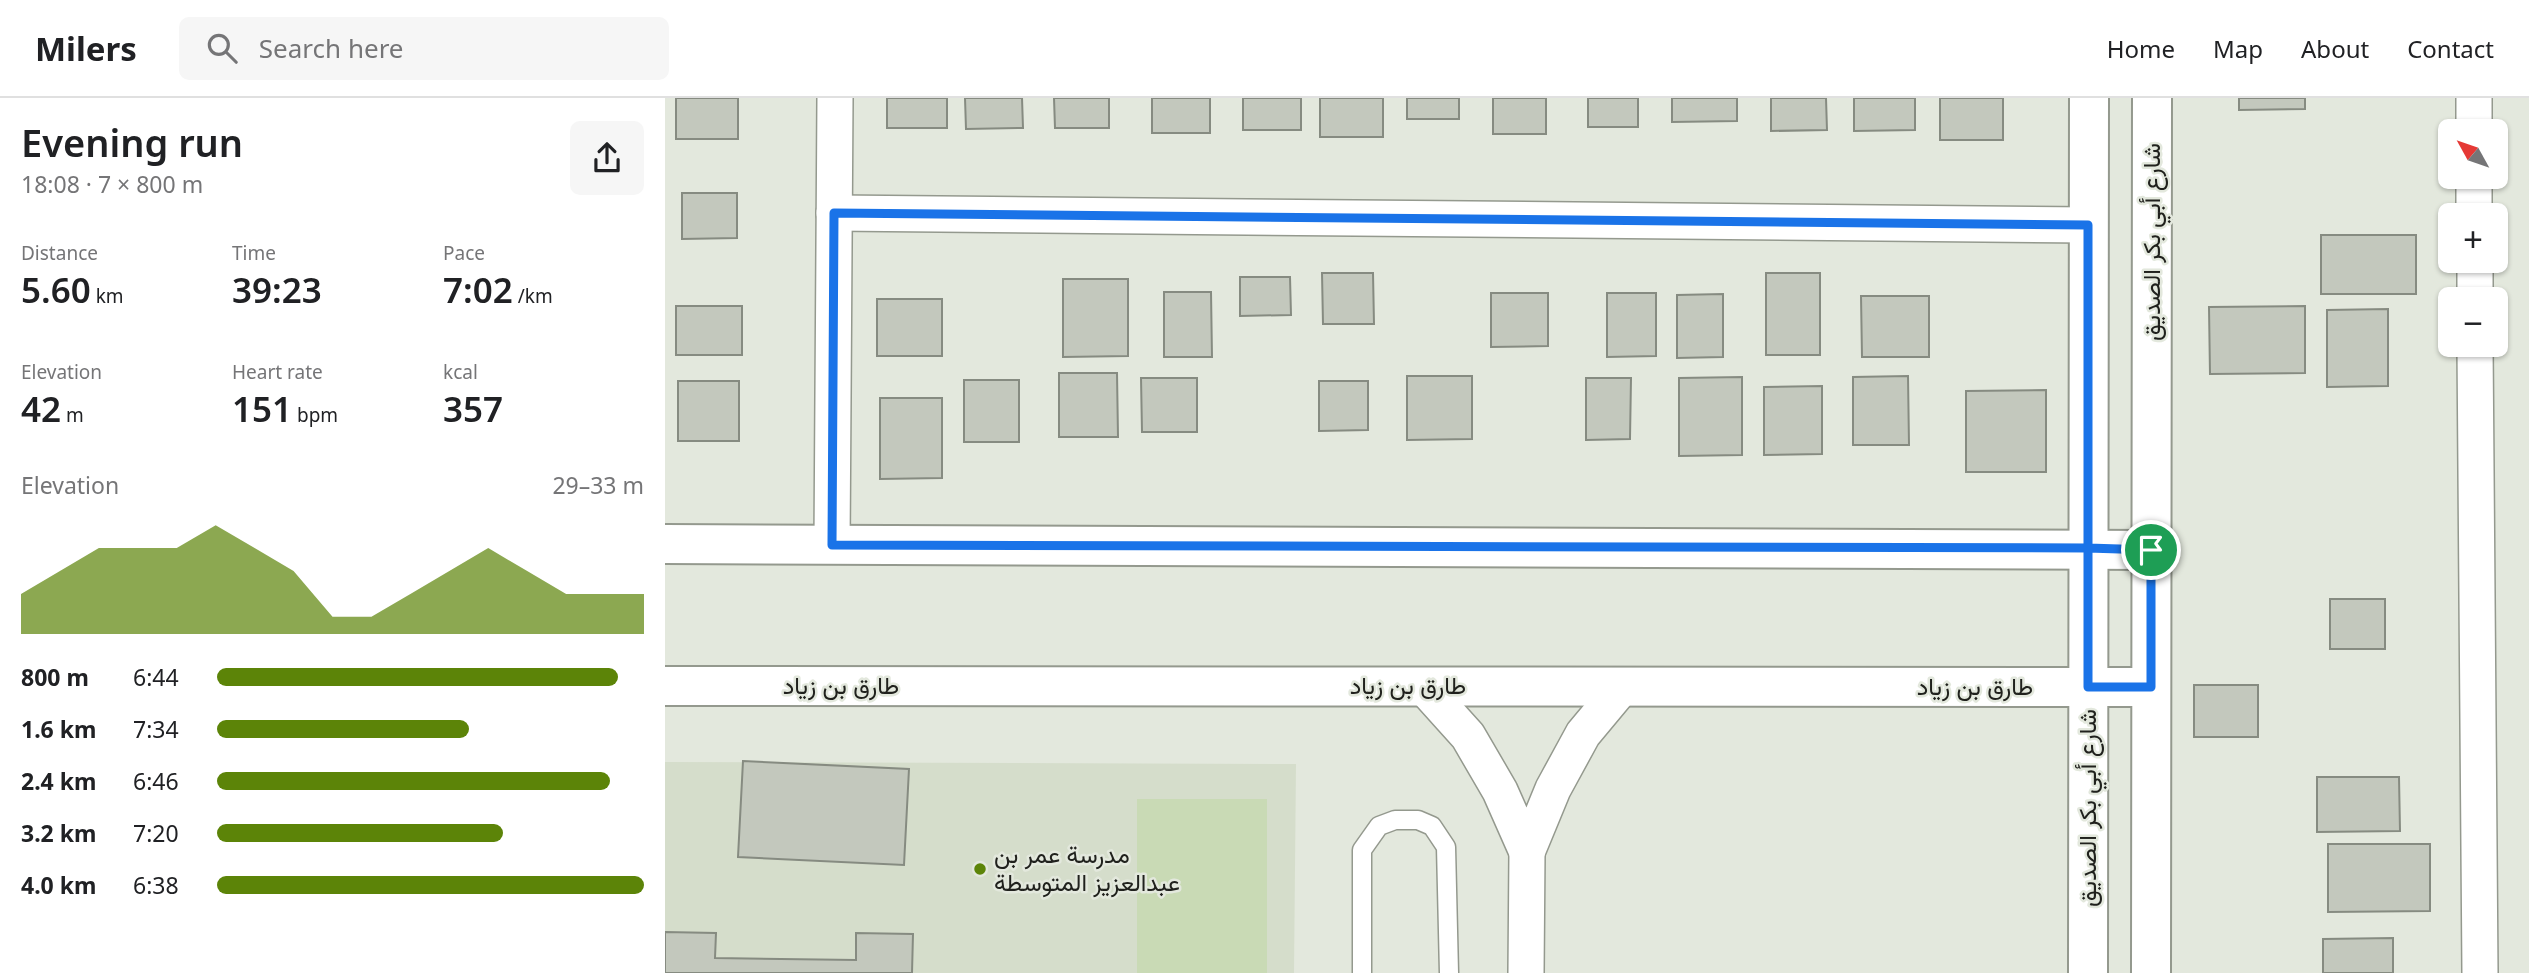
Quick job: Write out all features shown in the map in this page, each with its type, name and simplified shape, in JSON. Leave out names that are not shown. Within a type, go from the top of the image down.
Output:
[{"type":"street","points":[[832,545],[835,98]]},
{"type":"street","name":"شارع أبي بكر الصديق","points":[[2088,973],[2089,98]]},
{"type":"street","name":"شارع أبي بكر الصديق","points":[[2151,973],[2152,98]]},
{"type":"street","points":[[2474,98],[2474,119]]},
{"type":"street","points":[[834,213],[2088,225]]},
{"type":"street","points":[[2475,357],[2480,973]]},
{"type":"street","points":[[665,544],[2151,550]]},
{"type":"street","name":"طارق بن زياد","points":[[665,685],[2151,687]]},
{"type":"street","points":[[1423,686],[1468,736],[1500,791],[1527,852]]},
{"type":"street","points":[[1526,973],[1527,852],[1553,789],[1583,734],[1623,686]]},
{"type":"lane","points":[[1362,973],[1362,850],[1379,827],[1395,820],[1418,820],[1432,826],[1447,847],[1449,973]]},
{"type":"shaded area","name":"مدرسة عمر بن عبدالعزيز المتوسطة","points":[[665,762],[1296,764],[1294,973],[665,973]]},
{"type":"green space","points":[[1137,799],[1267,799],[1267,973],[1137,973]]},
{"type":"building","points":[[676,98],[738,98],[738,139],[676,139]]},
{"type":"building","points":[[887,98],[947,98],[947,128],[887,128]]},
{"type":"building","points":[[965,98],[1022,98],[1023,128],[966,129]]},
{"type":"building","points":[[1054,98],[1109,98],[1109,128],[1055,128]]},
{"type":"building","points":[[1152,98],[1210,98],[1210,133],[1152,133]]},
{"type":"building","points":[[1243,98],[1301,98],[1301,130],[1243,130]]},
{"type":"building","points":[[1320,98],[1383,98],[1383,137],[1320,137]]},
{"type":"building","points":[[1407,98],[1459,98],[1459,119],[1407,119]]},
{"type":"building","points":[[1493,98],[1546,98],[1546,134],[1493,134]]},
{"type":"building","points":[[1588,98],[1638,98],[1638,127],[1588,127]]},
{"type":"building","points":[[1672,98],[1737,98],[1737,121],[1672,122]]},
{"type":"building","points":[[1771,98],[1826,98],[1827,130],[1771,131]]},
{"type":"building","points":[[1854,98],[1915,98],[1915,130],[1854,131]]},
{"type":"building","points":[[1940,98],[2003,98],[2003,140],[1940,140]]},
{"type":"building","points":[[2239,98],[2305,98],[2305,109],[2239,110]]},
{"type":"building","points":[[682,193],[737,193],[737,238],[682,239]]},
{"type":"building","points":[[2321,235],[2416,235],[2416,294],[2321,294]]},
{"type":"building","points":[[1322,273],[1373,273],[1374,324],[1323,324]]},
{"type":"building","points":[[1766,273],[1820,273],[1820,355],[1766,355]]},
{"type":"building","points":[[1240,277],[1290,277],[1291,315],[1240,316]]},
{"type":"building","points":[[1063,279],[1128,279],[1128,356],[1063,357]]},
{"type":"building","points":[[1164,292],[1211,292],[1212,357],[1164,357]]},
{"type":"building","points":[[1491,293],[1548,293],[1548,346],[1491,347]]},
{"type":"building","points":[[1607,293],[1656,293],[1656,356],[1607,357]]},
{"type":"building","points":[[1723,294],[1723,357],[1677,358],[1677,295]]},
{"type":"building","points":[[1861,296],[1929,296],[1929,357],[1862,357]]},
{"type":"building","points":[[877,299],[942,299],[942,356],[877,356]]},
{"type":"building","points":[[676,306],[742,306],[742,355],[676,355]]},
{"type":"building","points":[[2305,306],[2305,373],[2210,374],[2209,307]]},
{"type":"building","points":[[2388,309],[2388,386],[2327,387],[2327,310]]},
{"type":"building","points":[[1059,373],[1117,373],[1118,437],[1059,437]]},
{"type":"building","points":[[1407,376],[1472,376],[1472,439],[1407,440]]},
{"type":"building","points":[[1908,376],[1909,445],[1853,445],[1853,377]]},
{"type":"building","points":[[1742,377],[1742,455],[1679,456],[1679,378]]},
{"type":"building","points":[[1141,378],[1197,378],[1197,432],[1142,432]]},
{"type":"building","points":[[1586,378],[1631,378],[1630,439],[1586,440]]},
{"type":"building","points":[[964,380],[1019,380],[1019,442],[964,442]]},
{"type":"building","points":[[678,381],[739,381],[739,441],[678,441]]},
{"type":"building","points":[[1319,381],[1368,381],[1368,430],[1319,431]]},
{"type":"building","points":[[1822,386],[1822,454],[1764,455],[1764,387]]},
{"type":"building","points":[[2046,390],[2046,472],[1966,472],[1966,391]]},
{"type":"building","points":[[880,398],[942,398],[942,478],[880,479]]},
{"type":"building","points":[[2330,599],[2385,599],[2385,649],[2330,649]]},
{"type":"building","points":[[2194,685],[2258,685],[2258,737],[2194,737]]},
{"type":"building","points":[[743,761],[909,769],[904,865],[738,857]]},
{"type":"building","points":[[2317,777],[2399,777],[2400,831],[2317,832]]},
{"type":"building","points":[[2328,844],[2430,844],[2430,911],[2328,912]]},
{"type":"building","points":[[665,932],[716,933],[715,958],[856,960],[856,933],[913,934],[912,973],[665,973]]},
{"type":"building","points":[[2393,938],[2393,973],[2323,973],[2323,939]]},
{"type":"place","name":"مدرسة عمر بن عبدالعزيز المتوسطة","points":[[980,869]]},
{"type":"route","points":[[2151,550],[2088,548],[832,545],[834,213],[2088,225],[2088,523],[2088,548],[2088,687],[2151,687],[2151,550]]}]
